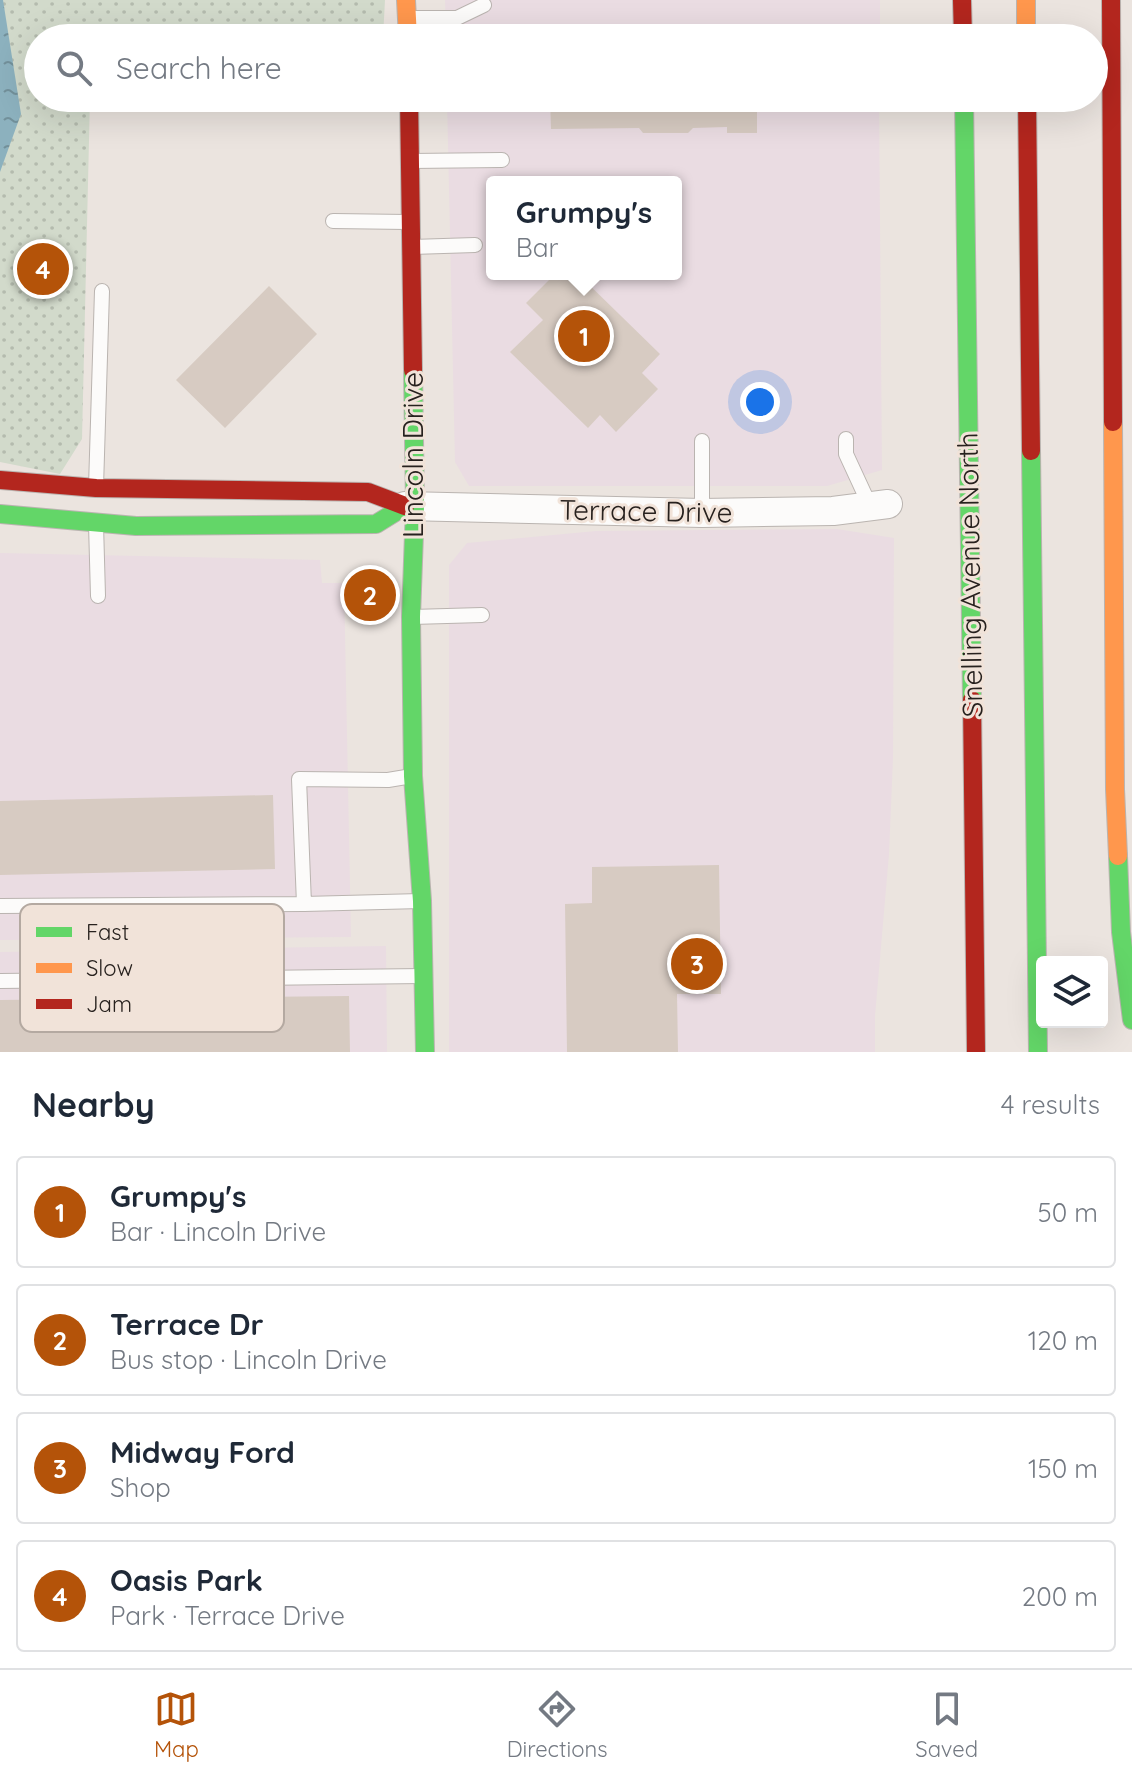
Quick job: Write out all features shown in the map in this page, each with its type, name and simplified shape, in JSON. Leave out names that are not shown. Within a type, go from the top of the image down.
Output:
[{"type":"main road","points":[[962,0],[963,24]]},
{"type":"main road","points":[[1026,0],[1026,24]]},
{"type":"main road","points":[[1111,0],[1122,86],[1121,932],[1132,1020]]},
{"type":"main road","name":"Lincoln Drive","points":[[409,112],[413,776],[422,901],[425,1052]]},
{"type":"main road","name":"Snelling Avenue North","points":[[964,112],[976,1052]]},
{"type":"main road","points":[[1027,112],[1038,1052]]},
{"type":"main road","name":"Terrace Drive","points":[[0,480],[96,506],[136,526],[376,524],[410,506]]},
{"type":"main road","name":"Terrace Drive","points":[[0,514],[368,492],[410,506]]},
{"type":"street","name":"Terrace Drive","points":[[410,506],[702,513],[833,511],[879,505]]},
{"type":"lane","points":[[407,9],[457,18],[484,5]]},
{"type":"lane","points":[[410,161],[502,160]]},
{"type":"lane","points":[[333,221],[411,222]]},
{"type":"lane","points":[[411,247],[475,245]]},
{"type":"lane","points":[[98,596],[96,506],[102,291]]},
{"type":"lane","points":[[846,439],[846,454],[879,505]]},
{"type":"lane","points":[[702,441],[702,513]]},
{"type":"lane","points":[[411,617],[482,615]]},
{"type":"lane","points":[[304,904],[299,779],[388,780],[413,776]]},
{"type":"lane","points":[[284,904],[422,901]]},
{"type":"lane","points":[[0,906],[20,906]]},
{"type":"lane","points":[[284,978],[423,976]]},
{"type":"lane","points":[[0,981],[20,981]]},
{"type":"shaded area","points":[[445,0],[880,0],[880,24],[446,24]]},
{"type":"shaded area","points":[[447,112],[879,112],[882,470],[827,486],[469,486],[455,462]]},
{"type":"shaded area","points":[[837,529],[894,538],[893,758],[875,1052],[449,1052],[449,565],[467,543],[596,531]]},
{"type":"shaded area","points":[[0,553],[320,560],[322,583],[344,583],[351,937],[284,938],[284,904],[20,904],[20,940],[0,940]]},
{"type":"shaded area","points":[[386,946],[387,1052],[0,1052],[0,952],[20,952],[20,1032],[284,1032],[284,948]]},
{"type":"green space","points":[[0,0],[385,0],[384,24],[24,24],[24,112],[90,112],[82,439],[60,474],[0,462]]},
{"type":"water","points":[[0,0],[3,0],[21,114],[0,172]]},
{"type":"building","points":[[550,112],[757,112],[757,133],[727,133],[727,127],[693,128],[688,133],[643,133],[639,128],[551,129]]},
{"type":"building","points":[[549,280],[584,280],[660,354],[642,373],[658,389],[616,432],[600,415],[588,428],[510,352],[543,320],[526,303]]},
{"type":"building","points":[[269,286],[317,334],[225,428],[176,380]]},
{"type":"building","points":[[273,795],[275,869],[0,875],[0,801]]},
{"type":"building","points":[[719,865],[721,994],[677,994],[678,1052],[567,1052],[565,904],[592,903],[592,867]]},
{"type":"building","points":[[349,996],[350,1052],[0,1052],[0,1000],[20,1000],[20,1032],[284,1032],[284,997]]},
{"type":"traffic: fast","points":[[964,112],[972,700]]},
{"type":"traffic: fast","points":[[413,370],[413,776],[422,901],[425,1052]]},
{"type":"traffic: fast","points":[[1031,451],[1038,1052]]},
{"type":"traffic: fast","points":[[0,514],[136,526],[376,524],[405,506]]},
{"type":"traffic: fast","points":[[1118,856],[1121,932],[1132,1020]]},
{"type":"traffic: slow","points":[[406,0],[407,24]]},
{"type":"traffic: slow","points":[[1026,0],[1026,24]]},
{"type":"traffic: slow","points":[[1113,422],[1118,856]]},
{"type":"traffic: jam","points":[[962,0],[963,24]]},
{"type":"traffic: jam","points":[[1111,0],[1113,422]]},
{"type":"traffic: jam","points":[[409,112],[413,370]]},
{"type":"traffic: jam","points":[[1027,112],[1031,451]]},
{"type":"traffic: jam","points":[[0,480],[96,488],[368,492],[405,506]]},
{"type":"traffic: jam","points":[[972,700],[976,1052]]},
{"type":"place","name":"Oasis Park","points":[[43,269]]},
{"type":"place","name":"Grumpy's","points":[[584,336]]},
{"type":"place","name":"Terrace Dr","points":[[370,595]]},
{"type":"place","name":"Midway Ford","points":[[697,964]]}]
